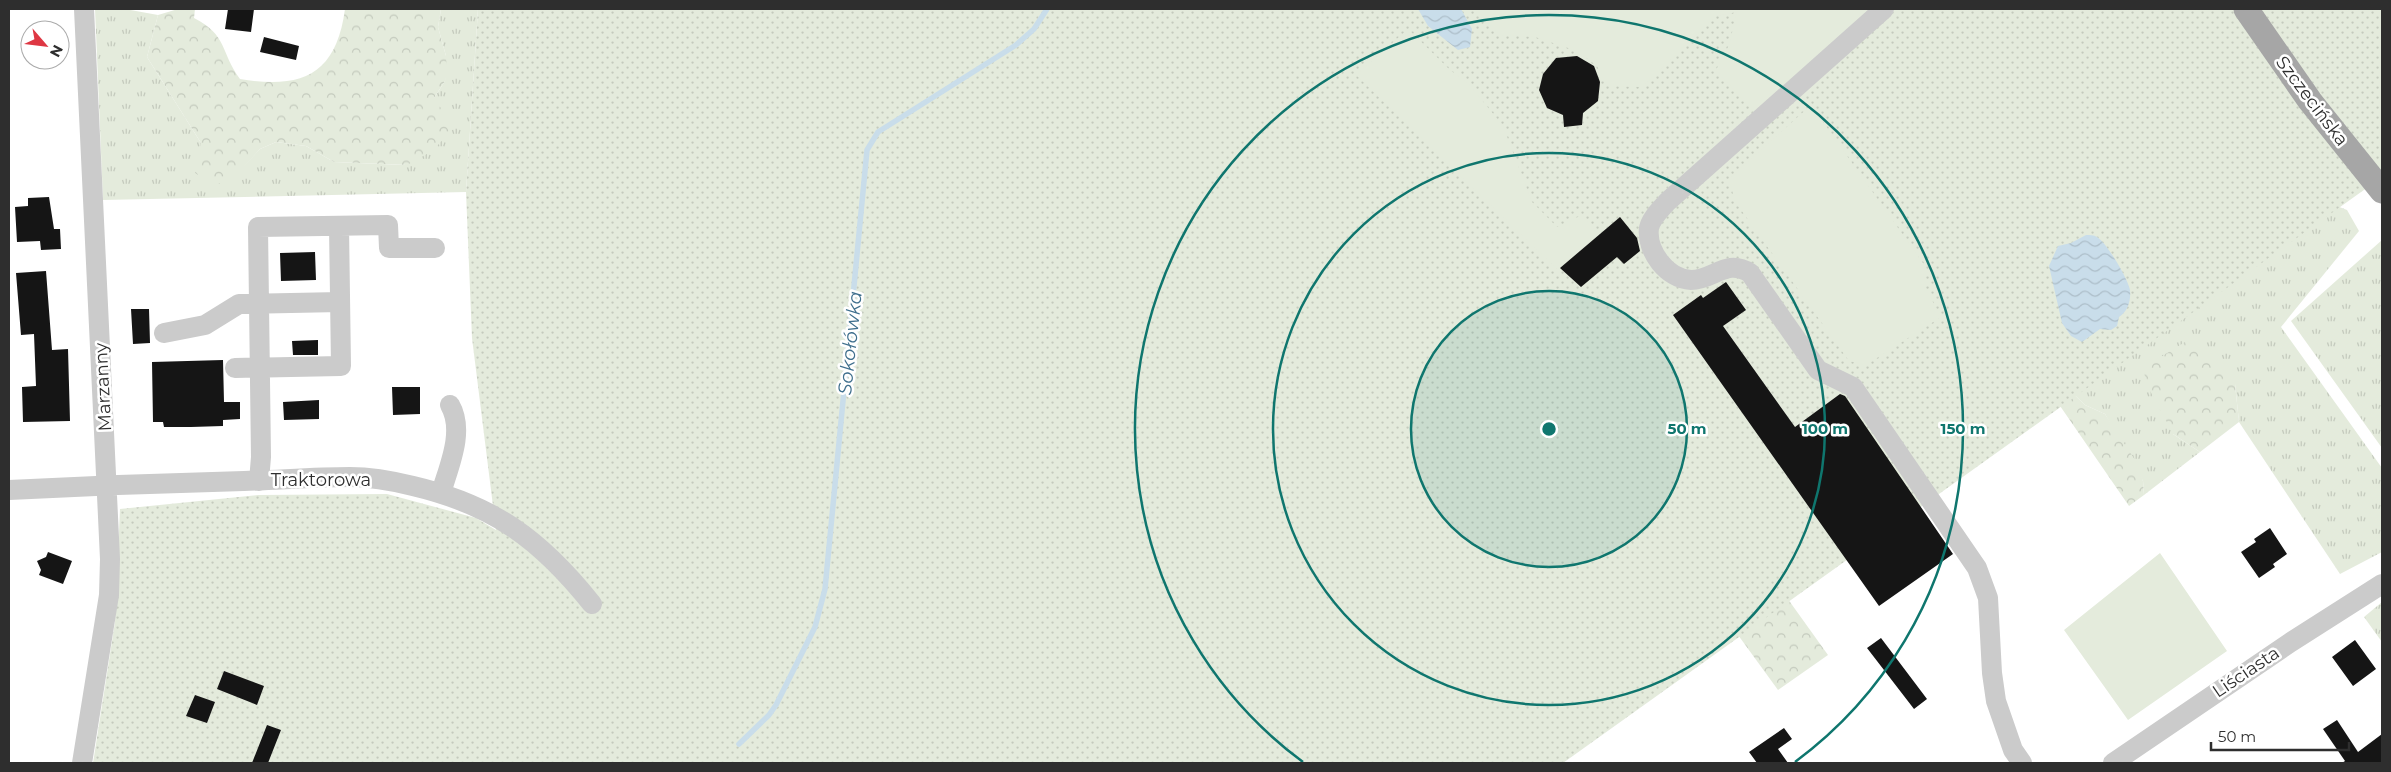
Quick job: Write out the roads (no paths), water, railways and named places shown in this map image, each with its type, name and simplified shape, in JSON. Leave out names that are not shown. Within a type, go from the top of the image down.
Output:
[{"type":"main road","name":"Szczecińska","points":[[2246,9],[2310,101],[2382,191]]},
{"type":"street","name":"Marzanny","points":[[82,763],[109,595],[106,484],[84,9]]},
{"type":"street","points":[[1884,9],[1667,202],[1649,226],[1650,243],[1653,252],[1667,271],[1682,278],[1700,278],[1722,269],[1741,267],[1750,273],[1818,370],[1853,387],[1977,568],[1988,598],[1992,673],[1996,701],[2013,750],[2022,763]]},
{"type":"street","points":[[259,480],[262,457],[258,227],[388,225],[389,248],[435,248]]},
{"type":"street","points":[[235,368],[341,366],[339,226]]},
{"type":"street","points":[[164,332],[205,325],[239,304],[340,302]]},
{"type":"street","points":[[441,493],[449,468],[456,426],[456,414],[450,405]]},
{"type":"street","name":"Traktorowa","points":[[9,490],[106,484],[351,477],[397,482],[441,493],[473,505],[526,536],[563,569],[592,604]]},
{"type":"street","name":"Liściasta","points":[[2113,763],[2283,647],[2382,584]]},
{"type":"water","points":[[1418,9],[1461,9],[1472,29],[1470,47],[1458,50],[1428,26]]},
{"type":"water","points":[[2086,235],[2097,237],[2106,246],[2125,278],[2130,294],[2128,305],[2125,312],[2119,317],[2117,326],[2111,330],[2100,329],[2082,342],[2071,336],[2062,323],[2049,266],[2058,246],[2071,243]]},
{"type":"waterway","name":"Sokołówka","points":[[739,744],[769,715],[776,705],[815,627],[825,589],[867,150],[878,132],[1016,45],[1034,29],[1047,9]]}]
